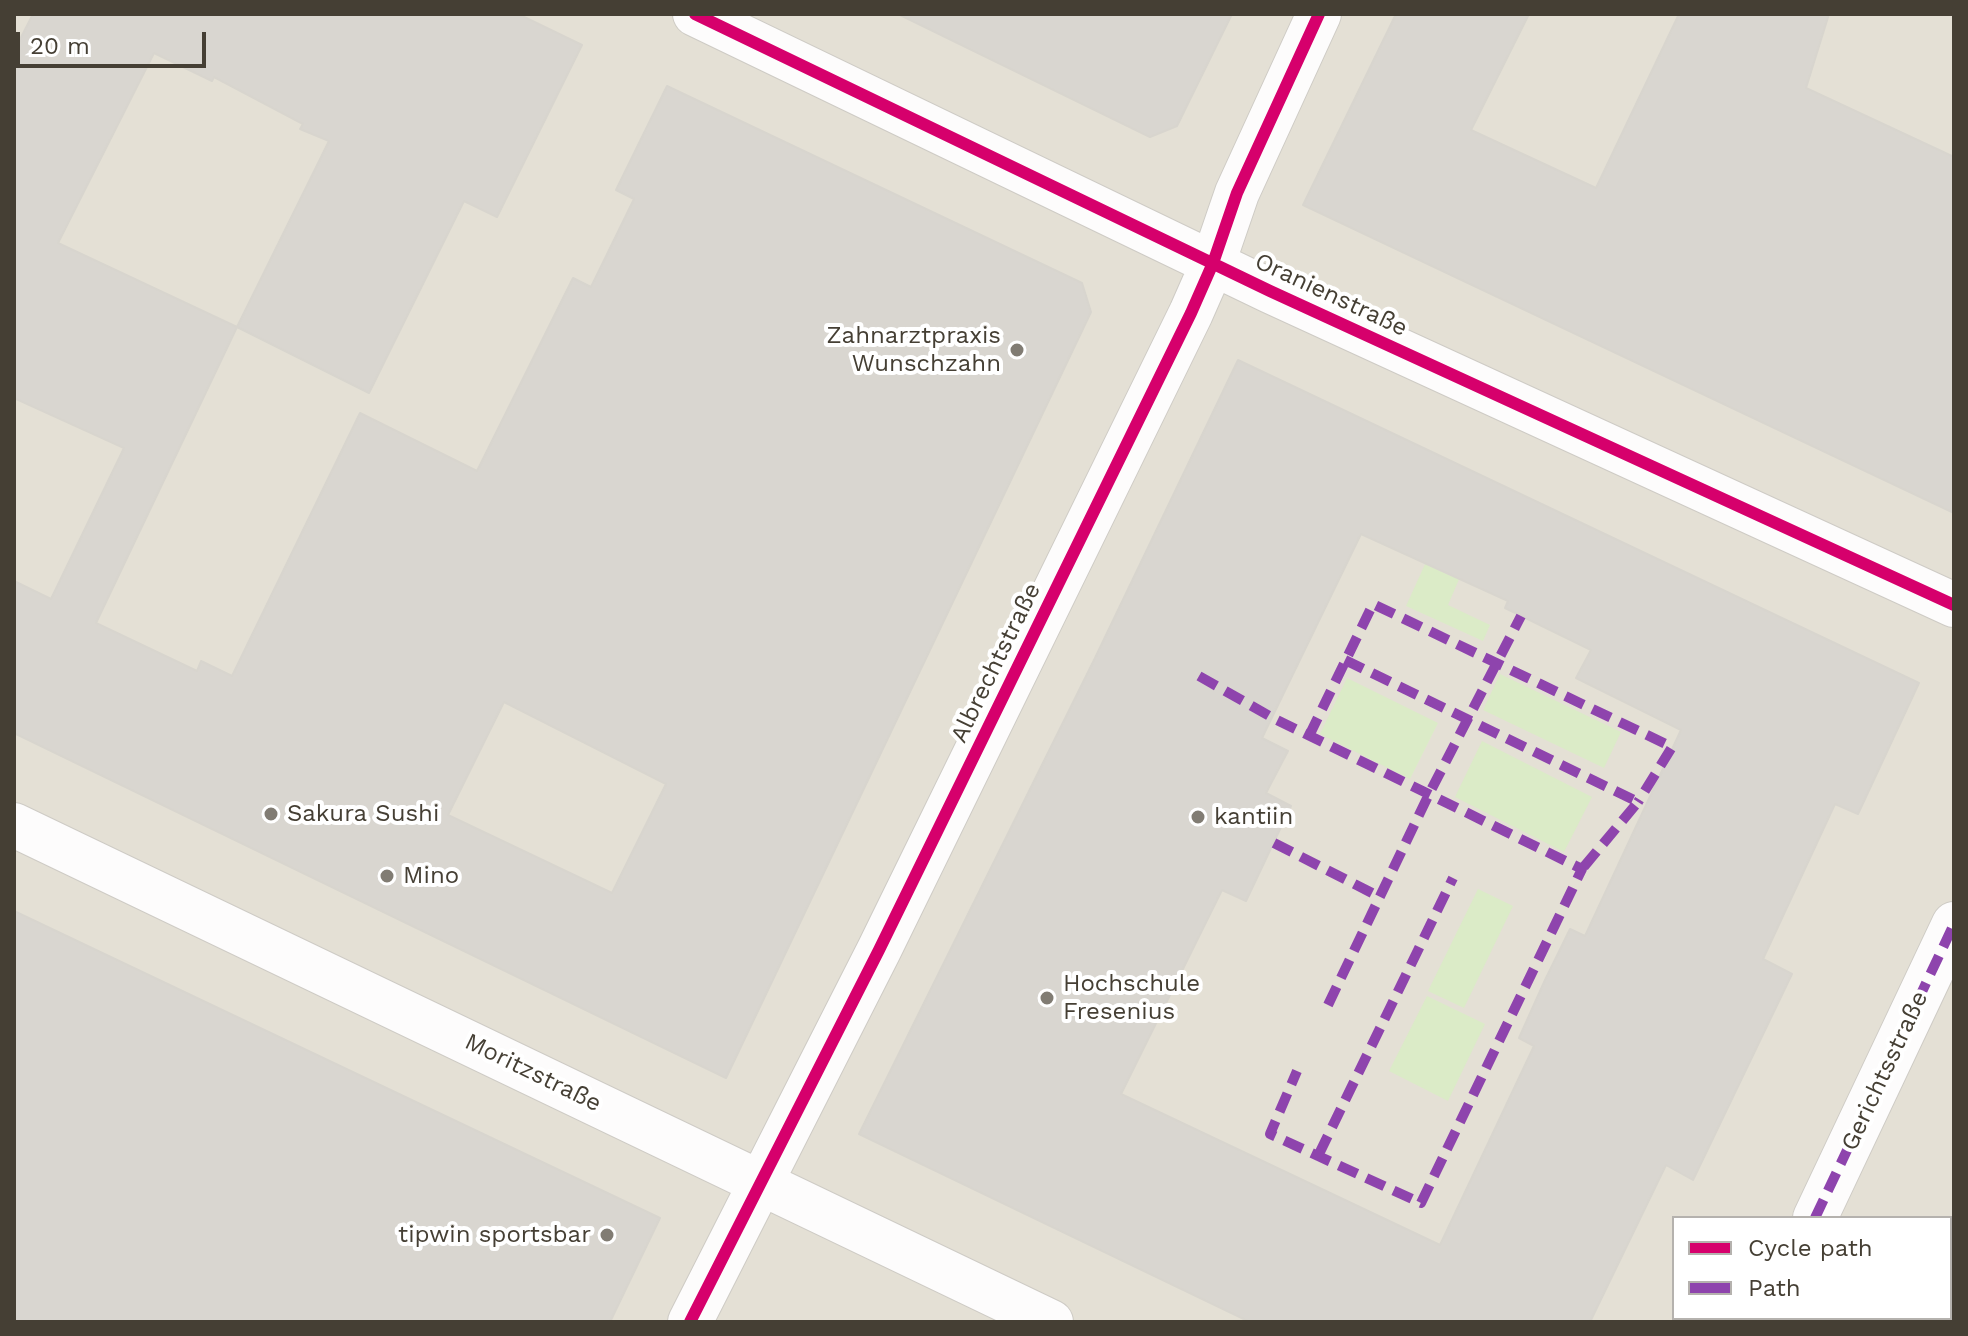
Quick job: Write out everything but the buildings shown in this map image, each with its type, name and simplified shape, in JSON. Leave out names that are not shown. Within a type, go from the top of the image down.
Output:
[{"type":"street","name":"Oranienstraße","points":[[695,14],[1213,263],[1954,605]]},
{"type":"street","name":"Albrechtstraße","points":[[690,1322],[1021,664],[1213,263],[1237,193],[1319,14]]},
{"type":"street","name":"Moritzstraße","points":[[14,825],[1051,1322]]},
{"type":"street","name":"Gerichtsstraße","points":[[1816,1216],[1954,924]]},
{"type":"shaded area","points":[[14,14],[1954,14],[1954,1322],[14,1322]]},
{"type":"green space","points":[[1426,562],[1460,577],[1448,605],[1490,625],[1483,641],[1406,606]]},
{"type":"green space","points":[[1500,674],[1621,732],[1604,768],[1483,710]]},
{"type":"green space","points":[[1347,678],[1438,723],[1410,779],[1320,734]]},
{"type":"green space","points":[[1482,741],[1592,797],[1564,852],[1455,797]]},
{"type":"green space","points":[[1478,889],[1513,906],[1464,1008],[1428,991]]},
{"type":"green space","points":[[1427,996],[1485,1024],[1448,1101],[1389,1071]]},
{"type":"marked path","points":[[1309,736],[1373,604],[1672,747],[1638,802]]},
{"type":"marked path","points":[[1328,1005],[1429,794],[1521,616]]},
{"type":"marked path","points":[[1345,660],[1638,802],[1582,869]]},
{"type":"marked path","points":[[1199,676],[1273,718],[1582,869],[1421,1203],[1270,1134],[1297,1071]]},
{"type":"marked path","points":[[1274,843],[1380,897]]},
{"type":"marked path","points":[[1319,1154],[1453,878]]},
{"type":"marked path","points":[[1816,1216],[1954,924]]},
{"type":"cycle path","points":[[695,14],[1270,291],[1954,605]]},
{"type":"cycle path","points":[[690,1322],[879,950],[1191,313],[1213,263],[1237,193],[1319,14]]},
{"type":"place","name":"Zahnarztpraxis Wunschzahn","points":[[1017,350]]},
{"type":"place","name":"Sakura Sushi","points":[[271,814]]},
{"type":"place","name":"kantiin","points":[[1198,817]]},
{"type":"place","name":"Mino","points":[[387,876]]},
{"type":"place","name":"Hochschule Fresenius","points":[[1047,998]]},
{"type":"place","name":"tipwin sportsbar","points":[[607,1235]]}]
